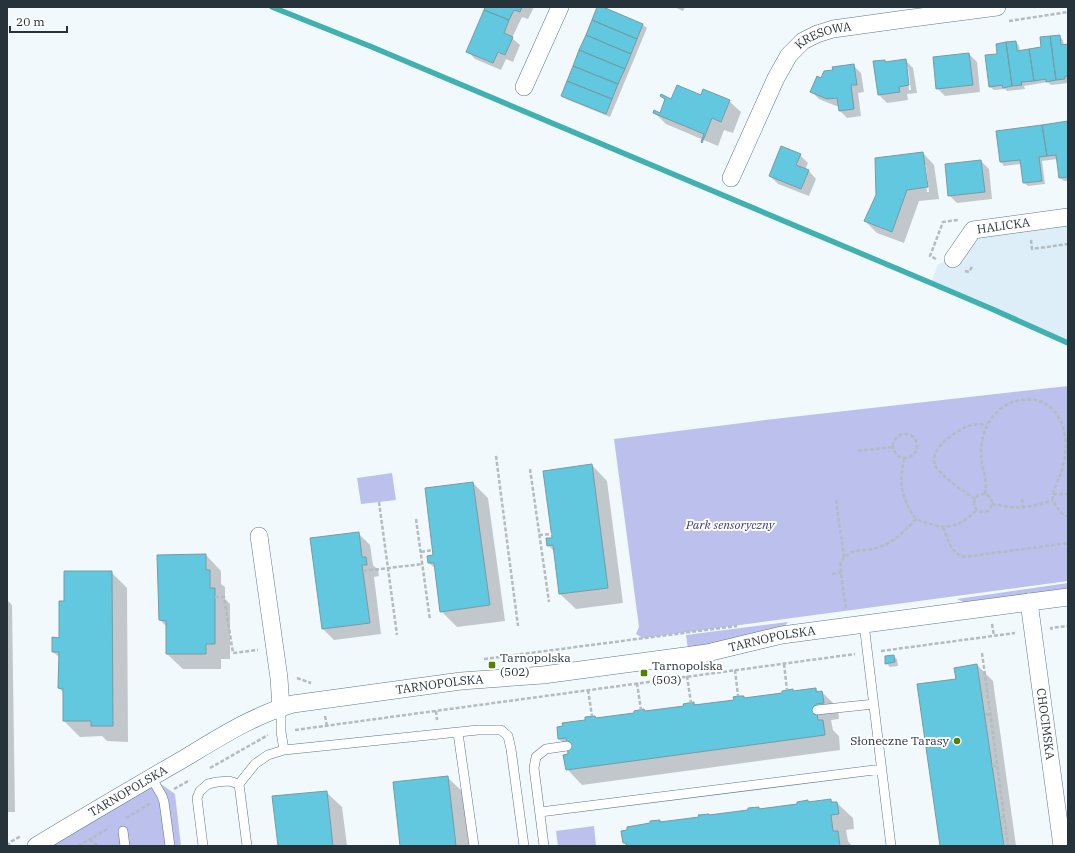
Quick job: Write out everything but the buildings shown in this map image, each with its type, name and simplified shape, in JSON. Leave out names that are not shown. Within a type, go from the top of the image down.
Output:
[{"type":"street","points":[[524,87],[560,7]]},
{"type":"street","name":"KRESOWA","points":[[731,178],[776,78],[789,55],[803,42],[817,34],[833,29],[996,7]]},
{"type":"street","name":"HALICKA","points":[[953,259],[973,230],[1068,217]]},
{"type":"street","points":[[259,536],[279,678],[281,708]]},
{"type":"street","name":"TARNOPOLSKA","points":[[36,846],[251,720],[294,704],[461,681],[548,674],[701,654],[782,635],[1068,597]]},
{"type":"street","name":"CHOCIMSKA","points":[[1029,602],[1062,846]]},
{"type":"lane","points":[[864,624],[891,846]]},
{"type":"lane","points":[[817,710],[874,704]]},
{"type":"lane","points":[[281,708],[281,732],[284,750]]},
{"type":"lane","points":[[246,846],[239,784],[255,764],[268,755],[284,750],[478,730],[501,730],[508,736],[511,749],[524,846]]},
{"type":"lane","points":[[458,732],[474,846]]},
{"type":"lane","points":[[544,846],[534,768],[536,757],[546,749],[567,746]]},
{"type":"lane","points":[[540,812],[882,769]]},
{"type":"lane","points":[[151,778],[162,796],[170,846]]},
{"type":"lane","points":[[203,846],[197,798],[200,791],[208,784],[217,782],[229,781],[239,784]]},
{"type":"lane","points":[[123,831],[125,846]]},
{"type":"path","points":[[1007,21],[1068,12]]},
{"type":"path","points":[[1030,239],[1032,249],[1068,244]]},
{"type":"path","points":[[985,494],[985,478],[981,453],[984,433],[987,426],[994,414],[1001,407],[1019,399],[1037,400],[1047,404],[1054,411],[1063,428],[1066,446],[1065,457],[1053,494],[1053,500],[1056,507],[1068,518]]},
{"type":"path","points":[[975,499],[940,471],[936,466],[934,455],[942,443],[963,429],[981,424],[987,426]]},
{"type":"path","points":[[902,434],[906,434],[914,438],[917,445],[915,453],[912,456],[904,458],[895,453],[893,447],[895,439],[902,434]]},
{"type":"path","points":[[858,451],[893,447]]},
{"type":"path","points":[[496,456],[518,626]]},
{"type":"path","points":[[904,458],[902,469],[902,491],[907,505],[916,519],[930,525],[943,527],[955,525],[967,520],[977,510]]},
{"type":"path","points":[[530,470],[548,602]]},
{"type":"path","points":[[985,494],[992,500],[991,507],[984,512],[980,512],[975,507],[975,499],[978,496],[985,494]]},
{"type":"path","points":[[1053,494],[1068,494]]},
{"type":"path","points":[[1022,499],[1023,507]]},
{"type":"path","points":[[836,500],[844,557]]},
{"type":"path","points":[[992,504],[1023,507],[1053,500]]},
{"type":"path","points":[[379,502],[398,635]]},
{"type":"path","points":[[416,518],[430,620]]},
{"type":"path","points":[[846,611],[841,564],[844,557],[849,553],[877,548],[890,542],[900,536],[916,519]]},
{"type":"path","points":[[943,527],[953,550],[958,556],[964,558],[1068,543]]},
{"type":"path","points":[[540,535],[552,534]]},
{"type":"path","points":[[421,552],[433,550]]},
{"type":"path","points":[[363,571],[423,564]]},
{"type":"path","points":[[832,574],[842,572]]},
{"type":"path","points":[[215,597],[224,597],[233,653],[259,650],[260,657]]},
{"type":"path","points":[[1053,637],[1051,628],[1068,626]]},
{"type":"path","points":[[208,769],[271,733],[1018,632]]},
{"type":"path","points":[[982,653],[1008,846]]},
{"type":"path","points":[[784,664],[787,690]]},
{"type":"path","points":[[734,670],[738,696]]},
{"type":"path","points":[[687,676],[691,703]]},
{"type":"path","points":[[637,683],[641,710]]},
{"type":"path","points":[[588,690],[592,716]]},
{"type":"path","points":[[985,715],[990,714]]},
{"type":"path","points":[[992,766],[997,766]]},
{"type":"path","points":[[122,820],[195,777]]},
{"type":"path","points":[[1000,818],[1004,817]]},
{"type":"path","points":[[78,846],[109,828]]},
{"type":"path","points":[[90,840],[97,846]]},
{"type":"shaded area","points":[[1068,217],[1068,343],[931,283],[938,264],[953,259],[973,230]]},
{"type":"green space","name":"Park sensoryczny","points":[[1068,386],[1068,581],[643,638],[636,634],[639,627],[614,439],[765,420]]},
{"type":"green space","points":[[392,473],[396,500],[361,504],[357,478]]},
{"type":"green space","points":[[1068,583],[1068,592],[967,604],[957,599]]},
{"type":"green space","points":[[788,622],[781,630],[688,649],[686,635]]},
{"type":"green space","points":[[151,777],[175,794],[181,846],[36,846]]},
{"type":"green space","points":[[594,826],[596,846],[558,846],[556,831]]},
{"type":"waterway","points":[[272,7],[372,47],[931,283],[1068,343]]},
{"type":"place","name":"Tarnopolska (502)","points":[[492,665]]},
{"type":"place","name":"Tarnopolska (503)","points":[[644,673]]},
{"type":"place","name":"Słoneczne Tarasy","points":[[957,741]]}]
